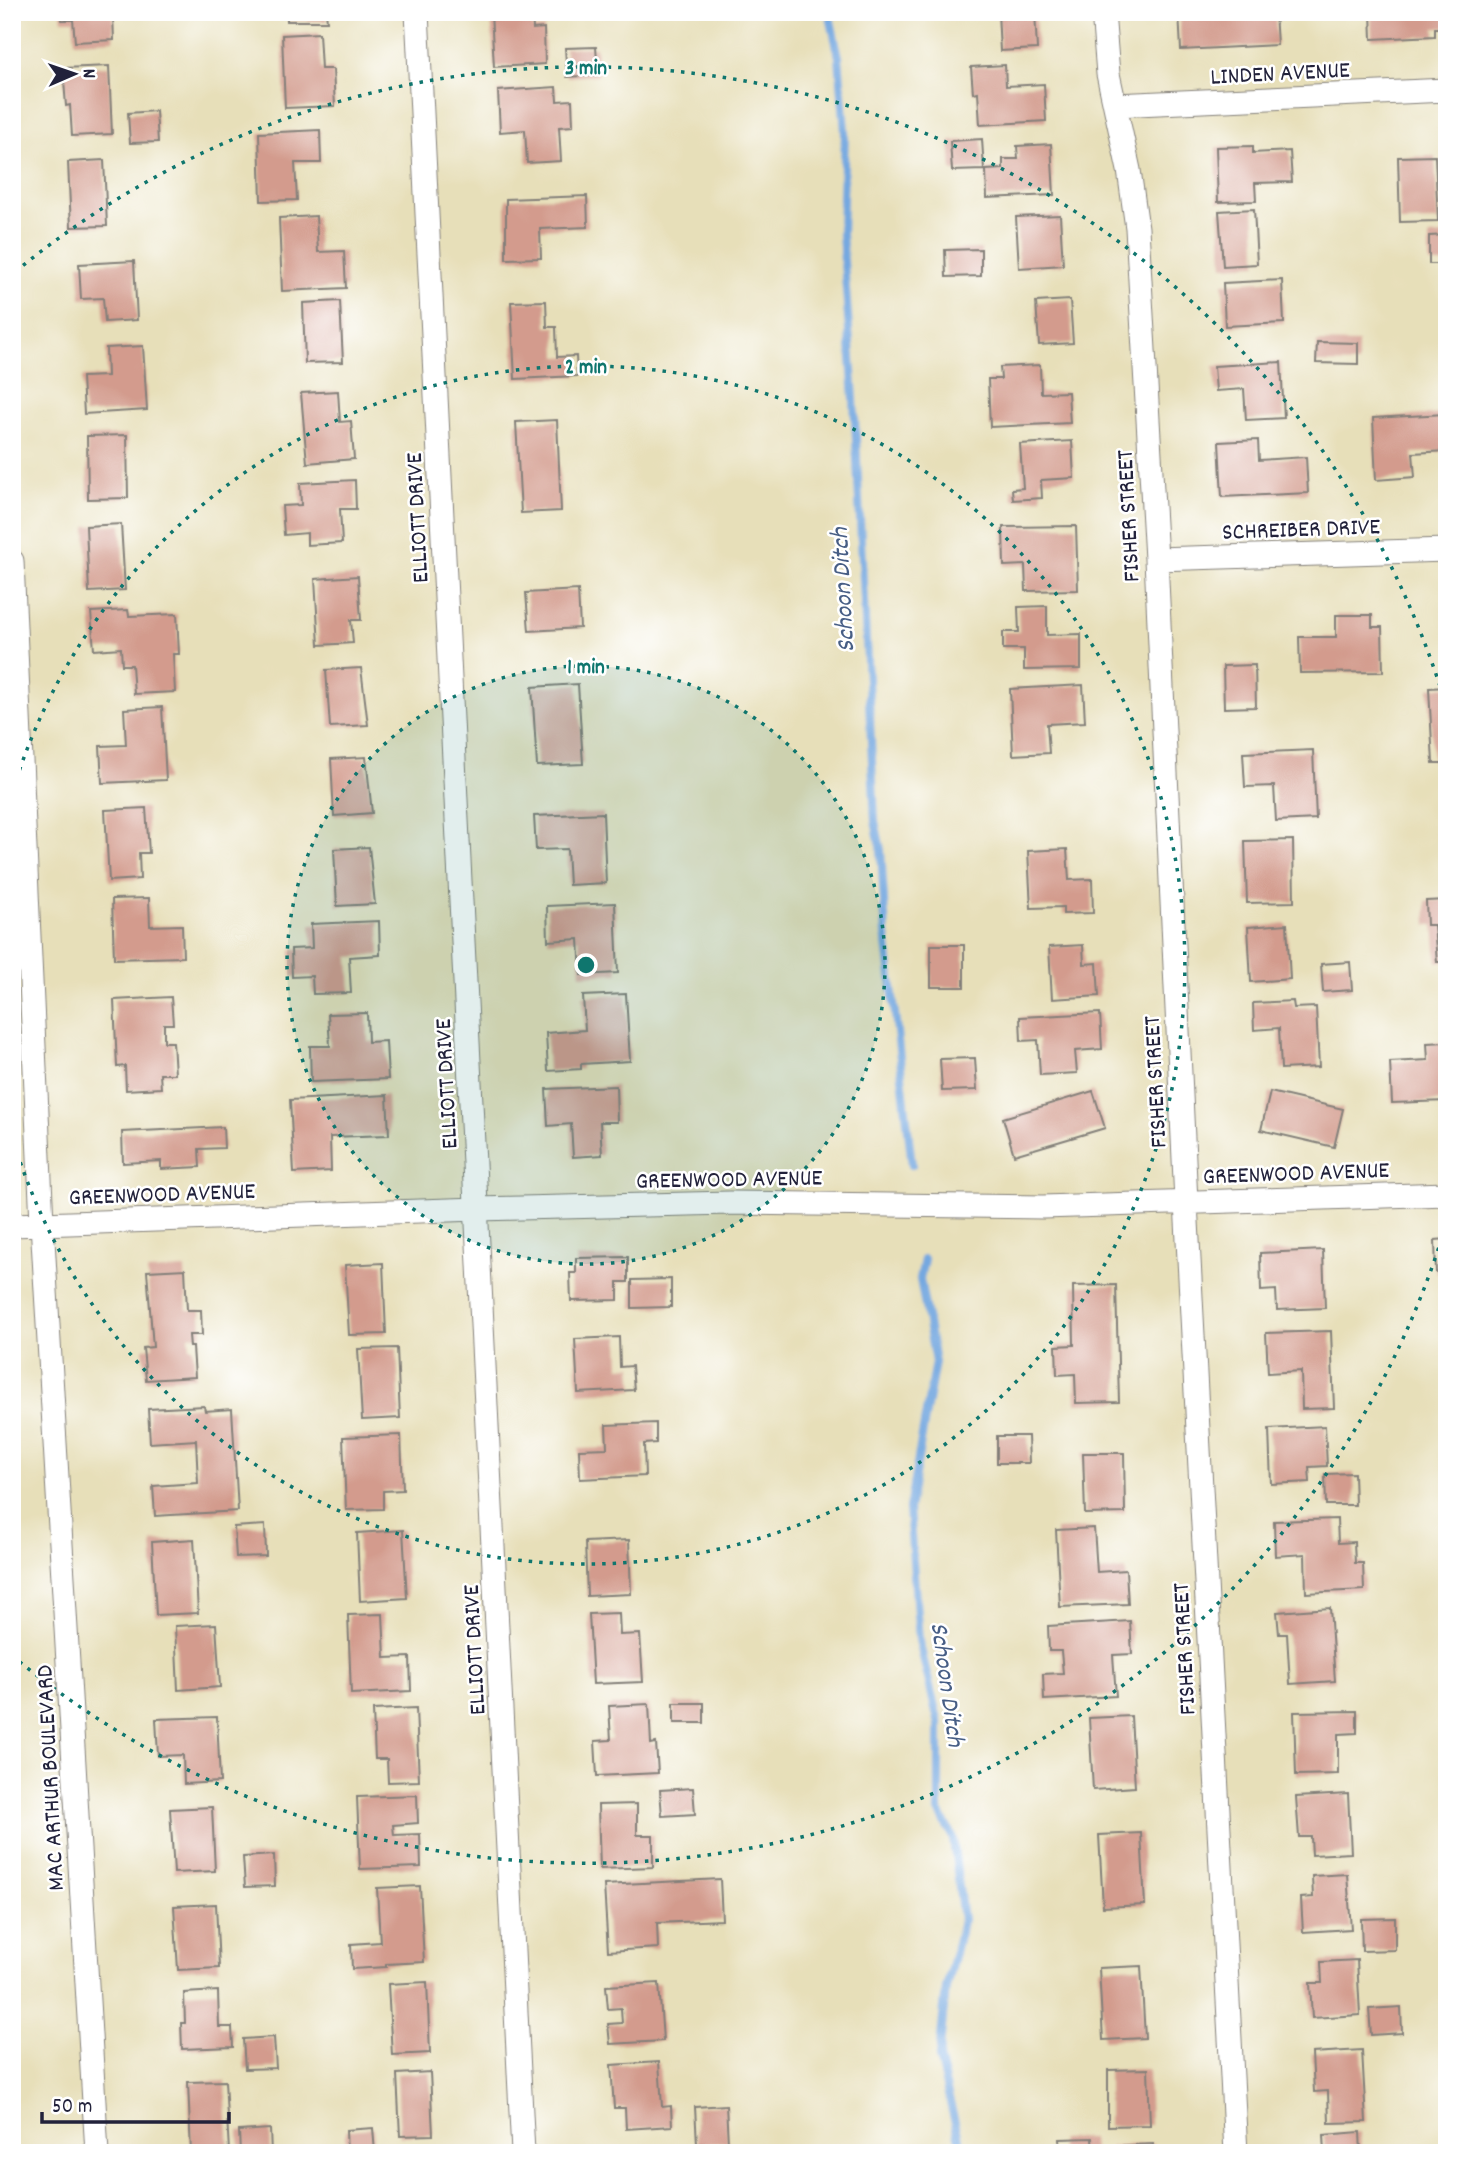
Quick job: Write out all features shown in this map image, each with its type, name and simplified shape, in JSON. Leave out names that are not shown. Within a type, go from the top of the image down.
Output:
[{"type":"street","name":"ELLIOTT DRIVE","points":[[417,12],[523,2153]]},
{"type":"street","name":"FISHER STREET","points":[[1102,12],[1104,44],[1129,170],[1136,228],[1156,559],[1186,1202],[1236,2153]]},
{"type":"street","name":"LINDEN AVENUE","points":[[1115,105],[1447,90]]},
{"type":"street","name":"SCHREIBER DRIVE","points":[[1156,559],[1447,550]]},
{"type":"street","name":"MAC ARTHUR BOULEVARD","points":[[12,561],[42,1223],[97,2153]]},
{"type":"street","name":"GREENWOOD AVENUE","points":[[12,1225],[730,1203],[1044,1207],[1447,1194]]},
{"type":"building","points":[[61,12],[123,14],[113,15],[114,40],[75,42],[73,20],[62,20]]},
{"type":"building","points":[[287,12],[326,12],[327,21],[287,21]]},
{"type":"building","points":[[491,12],[532,12],[533,29],[544,28],[545,64],[494,67]]},
{"type":"building","points":[[998,12],[1035,12],[1037,49],[1000,51]]},
{"type":"building","points":[[1179,12],[1275,12],[1277,45],[1181,50]]},
{"type":"building","points":[[1371,12],[1447,12],[1447,28],[1435,28],[1435,36],[1372,39]]},
{"type":"building","points":[[319,33],[321,69],[333,69],[335,106],[285,108],[282,35]]},
{"type":"building","points":[[596,47],[598,75],[567,77],[565,48]]},
{"type":"building","points":[[1005,65],[1006,86],[1044,84],[1046,121],[980,125],[978,92],[973,93],[971,67]]},
{"type":"building","points":[[109,66],[112,134],[72,136],[63,68]]},
{"type":"building","points":[[556,87],[557,101],[572,100],[573,126],[559,127],[561,161],[527,163],[525,130],[500,132],[498,91]]},
{"type":"building","points":[[156,111],[158,142],[130,143],[128,113]]},
{"type":"building","points":[[320,130],[321,163],[295,163],[297,200],[261,201],[259,133]]},
{"type":"building","points":[[982,139],[984,170],[952,171],[950,141]]},
{"type":"building","points":[[1051,144],[1054,195],[987,198],[986,170],[1003,169],[1003,159],[1018,159],[1017,146]]},
{"type":"building","points":[[1253,146],[1253,153],[1290,151],[1292,182],[1255,183],[1256,201],[1218,202],[1216,147]]},
{"type":"building","points":[[1435,156],[1438,221],[1400,222],[1398,157]]},
{"type":"building","points":[[104,160],[107,226],[71,227],[68,162]]},
{"type":"building","points":[[587,196],[588,227],[540,229],[541,258],[506,259],[506,199]]},
{"type":"building","points":[[1254,209],[1257,264],[1223,266],[1219,211]]},
{"type":"building","points":[[1060,215],[1063,265],[1019,268],[1016,217]]},
{"type":"building","points":[[316,216],[318,252],[344,251],[346,288],[282,291],[279,218]]},
{"type":"building","points":[[1447,235],[1447,264],[1429,264],[1429,236]]},
{"type":"building","points":[[981,249],[981,276],[946,277],[945,250]]},
{"type":"building","points":[[134,261],[137,320],[105,322],[103,298],[81,299],[79,264]]},
{"type":"building","points":[[1282,280],[1284,323],[1225,326],[1223,283]]},
{"type":"building","points":[[1070,300],[1073,343],[1039,345],[1036,302]]},
{"type":"building","points":[[340,301],[343,362],[305,363],[303,303]]},
{"type":"building","points":[[546,301],[547,327],[556,327],[557,357],[576,356],[577,376],[515,379],[511,302]]},
{"type":"building","points":[[1317,342],[1358,343],[1358,364],[1316,363]]},
{"type":"building","points":[[143,346],[147,410],[84,414],[82,377],[107,376],[106,348]]},
{"type":"building","points":[[1281,362],[1284,418],[1246,420],[1244,389],[1216,391],[1214,366]]},
{"type":"building","points":[[1040,365],[1041,393],[1068,392],[1070,423],[990,427],[988,379],[1001,379],[1000,367]]},
{"type":"building","points":[[338,391],[340,422],[351,421],[354,459],[307,463],[301,393]]},
{"type":"building","points":[[1445,414],[1447,451],[1413,453],[1415,477],[1376,480],[1373,418]]},
{"type":"building","points":[[557,420],[561,511],[521,513],[516,422]]},
{"type":"building","points":[[127,435],[128,498],[88,499],[87,436]]},
{"type":"building","points":[[1258,440],[1259,460],[1306,457],[1308,493],[1222,497],[1219,442]]},
{"type":"building","points":[[1072,441],[1074,478],[1041,480],[1042,498],[1013,500],[1012,489],[1023,488],[1020,444]]},
{"type":"building","points":[[355,480],[356,509],[340,509],[342,543],[307,545],[307,533],[284,535],[282,506],[301,505],[300,483]]},
{"type":"building","points":[[121,524],[125,590],[89,592],[86,526]]},
{"type":"building","points":[[1076,526],[1078,590],[1026,591],[1025,565],[1004,566],[1003,527]]},
{"type":"building","points":[[358,576],[361,620],[351,620],[353,643],[319,645],[315,579]]},
{"type":"building","points":[[578,590],[580,628],[529,631],[526,593]]},
{"type":"building","points":[[1047,606],[1047,635],[1081,634],[1081,669],[1024,670],[1024,649],[1003,649],[1003,632],[1019,632],[1018,607]]},
{"type":"building","points":[[128,610],[129,616],[177,614],[179,654],[173,654],[175,692],[134,694],[132,665],[122,665],[121,648],[94,650],[91,612]]},
{"type":"building","points":[[1336,615],[1372,615],[1372,627],[1382,627],[1383,672],[1300,673],[1299,637],[1336,637]]},
{"type":"building","points":[[1255,665],[1256,707],[1224,708],[1223,666]]},
{"type":"building","points":[[361,668],[368,725],[330,727],[326,670]]},
{"type":"building","points":[[578,684],[583,764],[537,766],[532,687]]},
{"type":"building","points":[[1083,685],[1085,722],[1047,724],[1049,753],[1013,755],[1010,689]]},
{"type":"building","points":[[1447,687],[1447,763],[1433,763],[1429,688]]},
{"type":"building","points":[[162,707],[166,780],[102,783],[100,746],[126,745],[124,709]]},
{"type":"building","points":[[1313,750],[1316,819],[1276,821],[1274,786],[1245,787],[1243,753]]},
{"type":"building","points":[[366,757],[372,813],[334,816],[331,759]]},
{"type":"building","points":[[146,808],[149,853],[139,853],[140,879],[109,881],[105,810]]},
{"type":"building","points":[[603,813],[606,883],[569,885],[567,849],[536,850],[534,816]]},
{"type":"building","points":[[1293,840],[1294,902],[1247,903],[1245,841]]},
{"type":"building","points":[[369,847],[375,904],[337,906],[334,849]]},
{"type":"building","points":[[1067,849],[1069,880],[1092,879],[1093,913],[1063,914],[1063,907],[1031,908],[1028,851]]},
{"type":"building","points":[[149,898],[150,926],[182,925],[183,957],[114,959],[112,899]]},
{"type":"building","points":[[1447,900],[1447,962],[1437,962],[1434,925],[1427,925],[1426,901]]},
{"type":"building","points":[[615,903],[618,973],[581,975],[579,939],[548,941],[547,906]]},
{"type":"building","points":[[379,921],[380,955],[349,957],[351,993],[313,994],[312,976],[292,977],[291,949],[312,948],[311,924]]},
{"type":"building","points":[[1287,924],[1290,979],[1251,982],[1248,927]]},
{"type":"building","points":[[931,945],[964,945],[964,987],[931,987]]},
{"type":"building","points":[[1083,945],[1084,964],[1097,963],[1099,996],[1052,999],[1049,947]]},
{"type":"building","points":[[1350,962],[1352,990],[1323,992],[1321,964]]},
{"type":"building","points":[[626,994],[630,1061],[581,1064],[581,1069],[548,1071],[546,1033],[585,1030],[583,996]]},
{"type":"building","points":[[171,997],[173,1024],[164,1024],[164,1042],[173,1042],[175,1074],[160,1074],[161,1088],[126,1090],[125,1066],[117,1067],[114,1000]]},
{"type":"building","points":[[1293,1001],[1294,1008],[1316,1007],[1319,1067],[1281,1069],[1279,1028],[1254,1030],[1253,1003]]},
{"type":"building","points":[[367,1013],[368,1042],[386,1041],[388,1079],[311,1082],[310,1046],[330,1046],[328,1014]]},
{"type":"building","points":[[1100,1013],[1102,1049],[1075,1051],[1077,1073],[1040,1075],[1038,1040],[1021,1041],[1020,1017]]},
{"type":"building","points":[[1447,1042],[1447,1101],[1392,1103],[1390,1062],[1428,1060],[1427,1043]]},
{"type":"building","points":[[975,1058],[977,1090],[942,1091],[940,1059]]},
{"type":"building","points":[[616,1086],[617,1122],[600,1122],[602,1155],[573,1157],[571,1124],[548,1126],[546,1089]]},
{"type":"building","points":[[1093,1091],[1105,1128],[1014,1155],[1003,1118]]},
{"type":"building","points":[[1270,1092],[1343,1109],[1334,1147],[1261,1130]]},
{"type":"building","points":[[387,1095],[389,1135],[330,1137],[331,1171],[294,1173],[290,1100]]},
{"type":"building","points":[[223,1127],[224,1148],[199,1149],[200,1167],[161,1169],[161,1161],[123,1163],[122,1132]]},
{"type":"building","points":[[1447,1239],[1447,1272],[1436,1273],[1435,1240]]},
{"type":"building","points":[[1323,1250],[1325,1308],[1277,1310],[1276,1290],[1261,1291],[1260,1253]]},
{"type":"building","points":[[628,1257],[628,1282],[618,1282],[618,1300],[571,1301],[570,1273],[576,1273],[576,1258]]},
{"type":"building","points":[[383,1263],[386,1334],[349,1335],[345,1265]]},
{"type":"building","points":[[185,1269],[187,1310],[201,1310],[202,1335],[189,1335],[190,1347],[193,1347],[195,1377],[146,1380],[143,1348],[153,1347],[147,1271]]},
{"type":"building","points":[[671,1279],[671,1307],[632,1308],[632,1280]]},
{"type":"building","points":[[1116,1285],[1119,1402],[1076,1403],[1075,1374],[1057,1375],[1056,1346],[1074,1345],[1073,1286]]},
{"type":"building","points":[[1331,1331],[1334,1408],[1302,1409],[1301,1371],[1268,1373],[1266,1333]]},
{"type":"building","points":[[619,1337],[620,1367],[632,1366],[634,1390],[578,1393],[575,1339]]},
{"type":"building","points":[[397,1348],[400,1418],[362,1420],[358,1349]]},
{"type":"building","points":[[204,1406],[205,1411],[232,1409],[238,1511],[155,1516],[153,1486],[198,1483],[196,1440],[150,1443],[148,1409]]},
{"type":"building","points":[[656,1423],[656,1443],[644,1444],[645,1476],[580,1479],[579,1449],[607,1448],[606,1425]]},
{"type":"building","points":[[1325,1426],[1327,1466],[1309,1467],[1310,1482],[1271,1484],[1269,1429]]},
{"type":"building","points":[[401,1435],[403,1490],[383,1491],[383,1509],[346,1510],[343,1437]]},
{"type":"building","points":[[997,1436],[1028,1436],[1029,1463],[997,1463]]},
{"type":"building","points":[[1083,1453],[1124,1453],[1125,1513],[1085,1514]]},
{"type":"building","points":[[1354,1473],[1355,1505],[1326,1505],[1325,1474]]},
{"type":"building","points":[[1337,1519],[1338,1543],[1354,1542],[1355,1563],[1363,1563],[1364,1590],[1306,1593],[1305,1554],[1275,1556],[1274,1521]]},
{"type":"building","points":[[265,1525],[266,1556],[236,1557],[234,1527]]},
{"type":"building","points":[[1094,1528],[1097,1572],[1126,1570],[1128,1604],[1060,1607],[1056,1530]]},
{"type":"building","points":[[403,1530],[407,1598],[360,1601],[357,1533]]},
{"type":"building","points":[[194,1539],[198,1613],[156,1615],[152,1542]]},
{"type":"building","points":[[629,1540],[631,1594],[587,1596],[585,1542]]},
{"type":"building","points":[[1330,1608],[1335,1681],[1290,1684],[1287,1634],[1279,1634],[1277,1612]]},
{"type":"building","points":[[619,1613],[620,1635],[640,1634],[643,1682],[593,1684],[589,1614]]},
{"type":"building","points":[[383,1614],[385,1658],[410,1657],[411,1691],[351,1694],[348,1615]]},
{"type":"building","points":[[1130,1621],[1132,1654],[1113,1655],[1116,1696],[1044,1700],[1043,1674],[1063,1673],[1061,1651],[1049,1651],[1048,1626]]},
{"type":"building","points":[[216,1624],[220,1687],[178,1690],[175,1626]]},
{"type":"building","points":[[674,1703],[704,1703],[704,1723],[674,1723]]},
{"type":"building","points":[[649,1704],[651,1744],[656,1743],[658,1773],[597,1776],[595,1741],[611,1740],[609,1706]]},
{"type":"building","points":[[416,1708],[419,1781],[388,1782],[387,1759],[375,1759],[373,1710]]},
{"type":"building","points":[[1357,1711],[1357,1733],[1338,1734],[1338,1774],[1296,1775],[1294,1712]]},
{"type":"building","points":[[1131,1716],[1135,1787],[1093,1790],[1089,1718]]},
{"type":"building","points":[[217,1717],[220,1782],[184,1784],[183,1755],[158,1756],[156,1719]]},
{"type":"building","points":[[693,1788],[695,1814],[662,1816],[660,1790]]},
{"type":"building","points":[[1348,1794],[1351,1853],[1312,1855],[1311,1837],[1299,1837],[1296,1797]]},
{"type":"building","points":[[417,1795],[418,1823],[393,1825],[394,1835],[420,1834],[421,1867],[360,1869],[357,1797]]},
{"type":"building","points":[[637,1804],[637,1835],[653,1835],[653,1867],[600,1869],[598,1805]]},
{"type":"building","points":[[212,1807],[215,1871],[174,1873],[170,1809]]},
{"type":"building","points":[[1141,1833],[1145,1905],[1103,1907],[1099,1835]]},
{"type":"building","points":[[274,1855],[275,1886],[245,1887],[243,1857]]},
{"type":"building","points":[[1347,1874],[1351,1929],[1303,1932],[1301,1898],[1313,1897],[1312,1876]]},
{"type":"building","points":[[720,1879],[722,1920],[657,1923],[658,1948],[608,1951],[604,1885]]},
{"type":"building","points":[[420,1886],[424,1962],[352,1969],[351,1944],[380,1942],[377,1888]]},
{"type":"building","points":[[216,1904],[219,1968],[178,1970],[174,1906]]},
{"type":"building","points":[[1395,1918],[1395,1950],[1362,1951],[1361,1919]]},
{"type":"building","points":[[1357,1960],[1360,2015],[1312,2018],[1310,1983],[1322,1983],[1321,1962]]},
{"type":"building","points":[[1141,1966],[1145,2038],[1103,2040],[1099,1968]]},
{"type":"building","points":[[427,1982],[430,2053],[392,2055],[388,1984]]},
{"type":"building","points":[[659,1983],[663,2041],[610,2044],[608,2024],[622,2023],[621,2008],[608,2009],[606,1986]]},
{"type":"building","points":[[218,1991],[219,2027],[232,2027],[233,2047],[182,2049],[184,1993]]},
{"type":"building","points":[[1401,2007],[1402,2033],[1371,2035],[1369,2009]]},
{"type":"building","points":[[274,2037],[276,2068],[245,2069],[243,2039]]},
{"type":"building","points":[[1362,2050],[1366,2122],[1329,2123],[1328,2091],[1314,2092],[1312,2053]]},
{"type":"building","points":[[659,2062],[662,2107],[671,2106],[672,2126],[626,2129],[625,2108],[614,2108],[611,2065]]},
{"type":"building","points":[[1148,2069],[1150,2125],[1108,2126],[1108,2070]]},
{"type":"building","points":[[430,2072],[433,2135],[400,2136],[397,2074]]},
{"type":"building","points":[[225,2081],[229,2151],[191,2153],[188,2082]]},
{"type":"building","points":[[726,2105],[728,2143],[697,2144],[695,2107]]},
{"type":"building","points":[[373,2128],[375,2153],[347,2153],[346,2130]]},
{"type":"building","points":[[270,2129],[271,2153],[240,2153],[239,2131]]},
{"type":"building","points":[[1360,2132],[1361,2153],[1325,2153],[1324,2135]]},
{"type":"building","points":[[1092,2138],[1093,2153],[1061,2153],[1060,2139]]},
{"type":"building","points":[[1153,2144],[1153,2153],[1112,2153],[1111,2146]]},
{"type":"waterway","name":"Schoon Ditch","points":[[829,12],[839,57],[845,131],[842,234],[854,399],[875,821],[881,850],[886,934],[912,1165]]},
{"type":"waterway","name":"Schoon Ditch","points":[[924,1259],[920,1279],[935,1362],[909,1509],[919,1640],[939,1725],[939,1811],[953,1838],[963,1920],[946,1988],[939,2058],[961,2153]]}]
